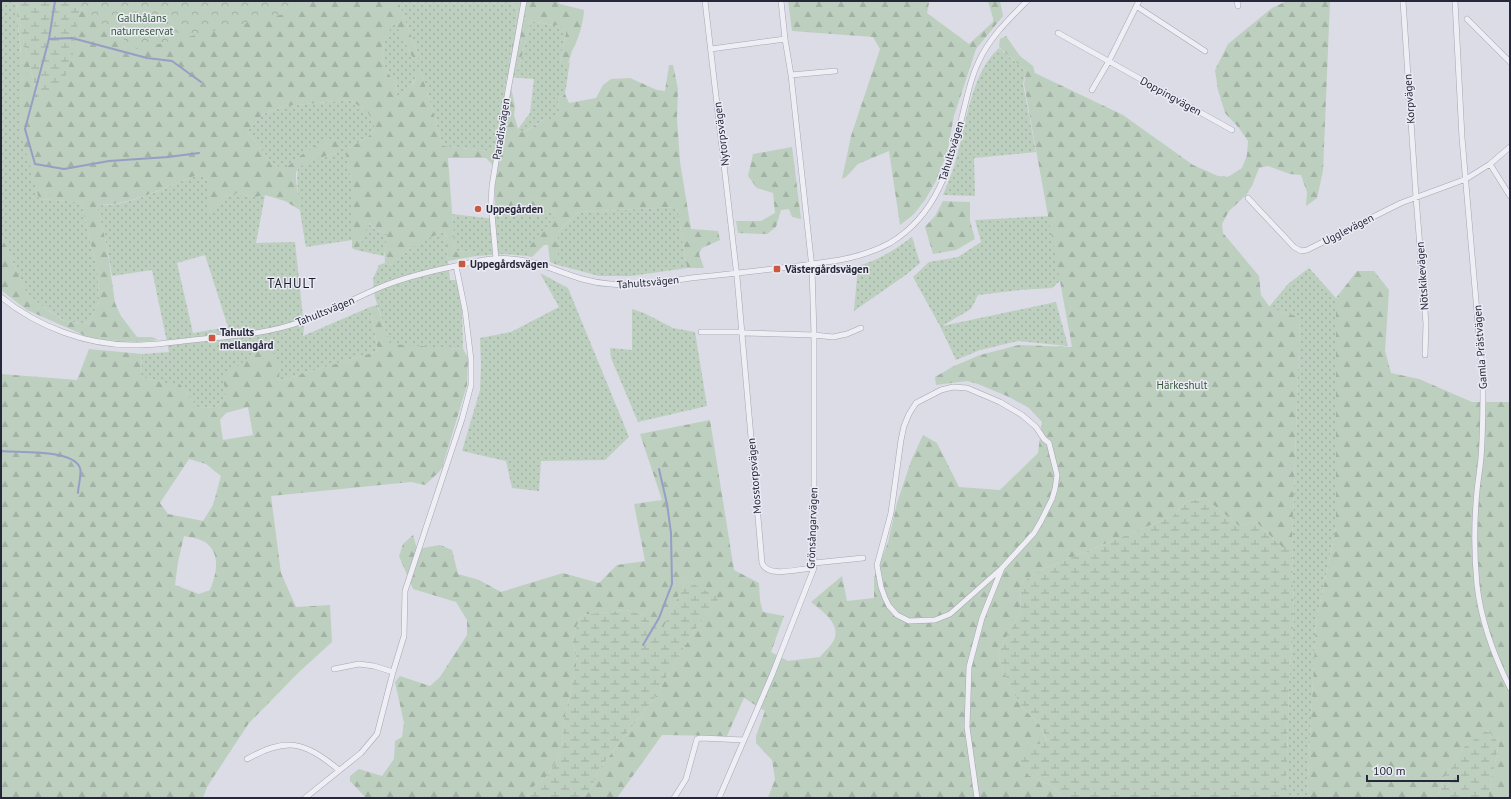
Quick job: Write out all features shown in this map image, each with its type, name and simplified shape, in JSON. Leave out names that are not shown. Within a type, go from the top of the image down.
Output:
[{"type":"street","name":"Paradisvägen","points":[[496,259],[491,203],[492,186],[524,1]]},
{"type":"street","name":"Nytorpsvägen","points":[[705,1],[737,270]]},
{"type":"street","points":[[781,1],[791,75],[811,264]]},
{"type":"street","name":"Tahultsvägen","points":[[1,297],[26,314],[61,332],[107,343],[133,345],[265,331],[292,325],[410,277],[456,266],[496,259],[534,262],[584,280],[613,285],[638,284],[737,270],[811,264],[856,257],[881,247],[904,233],[926,210],[948,170],[977,64],[999,29],[1027,1]]},
{"type":"street","name":"Korpvägen","points":[[1403,1],[1416,197]]},
{"type":"street","name":"Gamla Prästvägen","points":[[1455,1],[1466,179],[1483,382],[1482,451],[1477,491],[1475,528],[1477,585],[1488,635],[1510,688]]},
{"type":"street","points":[[1092,90],[1109,61],[1138,4],[1205,51]]},
{"type":"street","points":[[1467,19],[1510,62]]},
{"type":"street","name":"Doppingvägen","points":[[1058,33],[1232,130]]},
{"type":"street","points":[[711,49],[785,38]]},
{"type":"street","points":[[791,75],[835,71]]},
{"type":"street","name":"Ugglevägen","points":[[1248,198],[1294,247],[1301,252],[1401,202],[1466,179],[1490,164],[1510,147]]},
{"type":"street","points":[[1490,164],[1510,196]]},
{"type":"street","name":"Nötskikevägen","points":[[1416,197],[1426,324],[1425,355]]},
{"type":"street","name":"Grönsångarvägen","points":[[719,798],[772,675],[814,566],[814,335],[811,264]]},
{"type":"street","points":[[305,798],[362,753],[377,734],[404,636],[405,591],[460,426],[471,385],[471,360],[456,266]]},
{"type":"street","name":"Mosstorpsvägen","points":[[737,270],[762,563],[764,568],[777,572],[814,566]]},
{"type":"street","points":[[701,332],[742,332],[833,337],[847,334],[860,328]]},
{"type":"street","points":[[977,798],[967,727],[969,667],[982,618],[1002,568],[1034,532],[1052,499],[1057,475],[1049,443],[1044,439],[1036,427],[1022,415],[1000,402],[966,388],[953,387],[941,390],[916,403],[904,426],[891,513],[877,565],[884,598],[897,615],[909,621],[935,620],[950,614],[1002,568]]},
{"type":"street","points":[[814,566],[863,558]]},
{"type":"street","points":[[334,669],[359,664],[374,666],[393,672]]},
{"type":"street","points":[[674,798],[686,779],[697,740],[701,738],[744,740]]},
{"type":"street","points":[[247,759],[263,750],[281,745],[297,746],[312,750],[339,770]]},
{"type":"green space","points":[[1,1],[16,1],[31,168],[39,199],[81,202],[98,274],[99,302],[89,322],[81,323],[65,321],[27,294],[1,235]]},
{"type":"green space","points":[[16,1],[18,1],[21,31],[38,99],[79,14],[83,1],[398,1],[419,57],[415,62],[394,21],[384,45],[383,58],[389,75],[396,83],[396,96],[400,98],[409,89],[416,78],[417,69],[420,68],[443,146],[489,151],[494,148],[505,87],[510,82],[515,107],[514,115],[519,132],[527,131],[546,118],[554,120],[559,111],[558,98],[565,94],[569,103],[596,98],[603,85],[611,79],[630,78],[657,90],[665,91],[669,65],[673,65],[678,89],[677,118],[680,162],[691,229],[718,231],[720,240],[702,248],[699,254],[704,268],[687,268],[677,207],[578,212],[558,232],[558,265],[550,262],[548,245],[544,245],[532,257],[527,256],[529,247],[555,217],[554,212],[530,207],[521,215],[495,211],[495,167],[486,158],[448,158],[455,252],[474,251],[476,256],[448,261],[445,232],[416,245],[391,265],[385,263],[387,234],[376,230],[369,223],[360,246],[356,250],[352,248],[352,182],[346,157],[349,148],[368,137],[374,130],[374,122],[366,110],[349,100],[285,106],[263,114],[247,131],[272,163],[283,170],[300,156],[328,138],[338,142],[339,147],[337,153],[314,160],[298,169],[296,176],[300,210],[285,201],[265,195],[255,197],[235,193],[225,196],[208,214],[208,181],[200,174],[150,194],[124,202],[97,205],[107,247],[115,303],[121,316],[137,337],[152,337],[158,340],[138,342],[103,340],[86,336],[27,310],[1,290],[1,235],[27,294],[42,306],[64,321],[81,323],[89,322],[99,302],[98,274],[81,202],[39,199],[19,128],[21,54]]},
{"type":"green space","points":[[18,1],[83,1],[79,14],[73,55],[62,86],[38,99],[21,31]]},
{"type":"green space","name":"Gallhålans naturreservat","points":[[71,1],[302,1],[293,12],[137,49]]},
{"type":"green space","points":[[398,1],[510,1],[513,3],[517,13],[509,65],[518,70],[531,21],[560,25],[565,28],[566,33],[560,62],[566,65],[570,61],[565,94],[558,98],[559,111],[554,121],[546,118],[526,131],[519,133],[518,129],[530,113],[534,79],[507,77],[494,148],[489,151],[443,146],[420,68],[410,89],[400,98],[396,96],[396,83],[389,75],[384,64],[384,45],[394,20],[415,62],[419,57]]},
{"type":"green space","points":[[510,1],[557,1],[560,4],[584,10],[583,21],[577,41],[566,66],[560,62],[566,33],[565,28],[560,25],[531,21],[518,70],[514,71],[509,66],[517,13],[513,3]]},
{"type":"green space","points":[[788,1],[926,1],[929,3],[927,13],[969,44],[993,22],[988,1],[1000,1],[1003,16],[976,49],[954,116],[947,153],[936,181],[925,200],[913,215],[900,225],[889,151],[858,164],[846,177],[842,179],[851,136],[880,49],[873,37],[792,31]]},
{"type":"green space","name":"Härkeshult","points":[[1287,1],[1330,1],[1323,171],[1317,198],[1306,206],[1307,192],[1301,175],[1290,174],[1268,166],[1259,168],[1252,186],[1245,196],[1229,211],[1222,224],[1223,233],[1259,276],[1261,295],[1269,306],[1282,312],[1300,317],[1292,547],[1282,547],[1256,522],[1239,526],[1205,498],[1186,502],[1173,516],[1041,570],[1021,583],[1020,612],[998,653],[1003,672],[1017,699],[1024,709],[1040,725],[1047,742],[1029,747],[1028,775],[1052,786],[1064,798],[768,798],[775,779],[772,760],[756,743],[756,736],[765,711],[744,698],[727,736],[662,735],[617,798],[584,798],[590,790],[600,768],[656,696],[681,652],[718,599],[686,580],[661,633],[643,615],[626,610],[581,615],[572,639],[577,661],[563,725],[562,751],[548,775],[532,788],[526,798],[366,798],[350,781],[350,776],[359,769],[382,776],[394,759],[395,741],[402,737],[404,723],[395,682],[400,676],[430,686],[440,677],[467,635],[467,620],[456,602],[413,589],[399,556],[403,544],[413,535],[417,549],[440,545],[452,550],[458,574],[479,580],[501,592],[563,573],[599,583],[617,565],[645,561],[634,504],[662,500],[640,434],[710,420],[734,570],[759,583],[760,601],[763,612],[784,616],[771,652],[788,661],[820,657],[834,640],[835,628],[825,613],[811,602],[842,576],[847,601],[874,598],[874,578],[888,542],[897,503],[911,461],[923,435],[937,443],[959,487],[1000,490],[1038,453],[1042,422],[1029,408],[1009,397],[967,381],[936,385],[935,377],[954,366],[980,355],[1019,345],[1072,347],[1024,84],[1026,71],[999,47],[1000,39],[1006,36],[1020,56],[1033,66],[1035,73],[1123,115],[1193,165],[1218,176],[1228,177],[1242,168],[1247,155],[1248,141],[1239,128],[1225,113],[1218,90],[1215,70],[1228,44],[1272,8]]},
{"type":"green space","points":[[999,48],[1026,71],[1023,84],[1036,152],[974,158],[975,196],[943,195],[954,167],[975,87],[981,72],[989,59]]},
{"type":"green space","points":[[349,100],[366,110],[374,122],[374,130],[368,137],[349,148],[346,157],[352,182],[352,240],[306,247],[301,219],[297,172],[299,167],[311,160],[337,153],[300,156],[283,170],[272,163],[247,131],[263,114],[285,106]]},
{"type":"green space","points":[[792,147],[801,219],[792,217],[789,209],[781,210],[776,227],[767,234],[738,233],[736,221],[761,221],[775,213],[773,193],[757,188],[748,176],[753,154]]},
{"type":"green space","points":[[200,174],[208,181],[208,213],[225,196],[235,193],[255,197],[265,195],[256,243],[295,242],[304,327],[303,336],[370,307],[378,351],[279,381],[280,366],[226,396],[216,407],[198,408],[179,383],[163,383],[141,377],[142,354],[169,352],[152,270],[112,276],[97,205],[123,203]],"holes":[[[205,255],[228,327],[193,333],[177,263]]]},
{"type":"green space","points":[[943,201],[970,202],[970,221],[975,239],[956,250],[933,254],[925,227],[935,216]]},
{"type":"green space","points":[[530,207],[554,212],[555,217],[530,247],[527,256],[504,254],[476,256],[474,251],[455,252],[452,214],[495,219],[495,211],[521,215]]},
{"type":"green space","points":[[677,207],[687,268],[631,276],[599,276],[558,265],[558,232],[578,212]]},
{"type":"green space","points":[[1050,216],[1061,280],[1052,288],[978,295],[971,309],[942,326],[1056,302],[1068,346],[1018,341],[980,350],[956,360],[940,326],[913,277],[929,262],[958,257],[981,242],[975,220]]},
{"type":"green space","points":[[368,223],[376,230],[387,234],[384,256],[356,250],[360,246]]},
{"type":"green space","points":[[445,232],[450,280],[457,280],[462,312],[463,349],[390,345],[375,297],[373,279],[379,265],[385,263],[391,265],[422,241]]},
{"type":"green space","points":[[912,237],[920,263],[907,274],[854,311],[858,266],[873,261]]},
{"type":"green space","points":[[1309,268],[1336,298],[1336,528],[1316,622],[1307,798],[1286,798],[1289,682],[1294,614],[1292,547],[1300,317],[1269,307],[1288,284]]},
{"type":"green space","points":[[1357,271],[1374,271],[1389,290],[1385,351],[1391,373],[1419,379],[1472,402],[1510,402],[1510,798],[1488,798],[1499,743],[1487,730],[1464,747],[1444,777],[1438,798],[1307,798],[1316,622],[1336,528],[1336,298]]},
{"type":"green space","points":[[540,273],[568,288],[629,437],[605,460],[541,461],[539,491],[512,488],[506,461],[462,451],[480,390],[480,338],[511,332],[559,307]]},
{"type":"green space","points":[[377,305],[390,344],[463,349],[468,358],[467,385],[442,468],[425,485],[411,482],[271,496],[281,573],[296,607],[330,605],[332,642],[298,673],[249,723],[207,787],[203,798],[1,798],[1,374],[77,380],[89,349],[142,354],[141,377],[163,383],[179,383],[198,408],[216,407],[226,396],[223,377],[258,351],[275,354],[280,366],[279,381],[378,351],[370,307]],"holes":[[[248,407],[253,435],[223,440],[220,420],[226,413]],[[189,459],[206,464],[221,476],[213,505],[203,521],[168,514],[160,503]],[[184,536],[205,542],[214,552],[216,559],[216,571],[210,590],[199,594],[175,585],[178,562]]]},
{"type":"green space","points":[[632,309],[644,313],[673,328],[695,332],[707,406],[638,422],[611,358],[610,348],[632,350]]},
{"type":"green space","points":[[1205,498],[1239,526],[1256,522],[1282,547],[1292,547],[1294,614],[1289,682],[1286,798],[1064,798],[1052,786],[1028,775],[1019,758],[1029,747],[1047,741],[1040,725],[1024,709],[1017,699],[1003,672],[998,653],[1020,612],[1021,583],[1041,570],[1173,516],[1186,502]]},
{"type":"green space","points":[[686,580],[719,598],[681,652],[656,696],[600,768],[590,790],[584,798],[526,798],[532,788],[548,775],[562,751],[563,725],[577,661],[572,639],[581,615],[626,610],[643,615],[661,632]]},
{"type":"green space","points":[[1487,730],[1499,743],[1488,798],[1438,798],[1444,777],[1464,747]]},
{"type":"waterway","points":[[55,1],[49,39],[25,129],[35,164],[64,169],[109,161],[168,157],[199,153]]},
{"type":"waterway","points":[[49,39],[72,38],[147,58],[172,61],[201,82]]},
{"type":"waterway","points":[[1,451],[45,453],[57,455],[75,462],[80,468],[78,493]]},
{"type":"waterway","points":[[643,645],[659,618],[672,584],[671,533],[667,504],[659,469]]},
{"type":"place","name":"Uppegården","points":[[478,209]]},
{"type":"place","name":"Uppegårdsvägen","points":[[462,264]]},
{"type":"place","name":"Västergårdsvägen","points":[[777,269]]},
{"type":"place","name":"Tahults mellangård","points":[[212,338]]},
{"type":"district","name":"TAHULT","points":[[292,283]]}]
